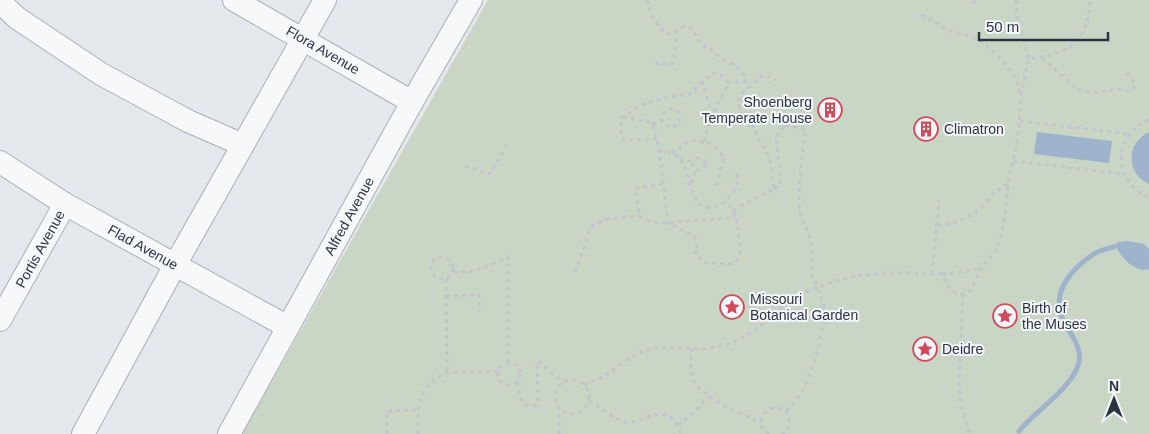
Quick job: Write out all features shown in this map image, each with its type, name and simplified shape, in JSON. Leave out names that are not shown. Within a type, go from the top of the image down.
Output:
[{"type":"street","name":"Flora Avenue","points":[[234,0],[412,102]]},
{"type":"street","points":[[83,434],[175,264],[325,0]]},
{"type":"street","name":"Alfred Avenue","points":[[229,434],[412,102],[471,0]]},
{"type":"street","points":[[0,2],[17,18],[100,74],[188,122],[243,145]]},
{"type":"street","name":"Flad Avenue","points":[[0,162],[65,204],[288,327]]},
{"type":"street","name":"Portis Avenue","points":[[0,320],[8,286],[65,204]]},
{"type":"path","points":[[647,0],[651,14],[660,28],[670,34],[682,27],[690,27],[694,31],[696,38],[735,66],[745,76],[746,85],[749,88]]},
{"type":"path","points":[[942,274],[946,285],[954,292],[964,294],[971,290],[981,268],[993,255],[1003,227],[1008,184],[1014,161],[1020,121],[1021,99],[1029,58],[1017,18],[1016,0]]},
{"type":"path","points":[[1029,58],[1054,54],[1068,48],[1082,36],[1090,11],[1090,0]]},
{"type":"path","points":[[921,15],[953,32],[972,36],[993,52],[1013,73],[1021,99]]},
{"type":"path","points":[[655,63],[673,64],[677,31]]},
{"type":"path","points":[[1042,57],[1070,81],[1075,88],[1090,93],[1117,89],[1124,92],[1130,91],[1135,87],[1135,84],[1127,73]]},
{"type":"path","points":[[657,140],[624,140],[621,136],[620,121],[623,117],[646,103],[678,95],[687,96],[702,81],[715,72],[726,78],[727,87],[712,115],[704,142]]},
{"type":"path","points":[[774,189],[769,155],[758,138],[750,119],[739,108],[739,99],[760,77],[772,77],[776,80]]},
{"type":"path","points":[[702,81],[712,115],[722,120],[734,117],[749,125],[783,117],[786,125]]},
{"type":"path","points":[[727,83],[746,81]]},
{"type":"path","points":[[669,109],[676,110],[680,116],[679,122],[673,126],[667,126],[663,120],[663,114],[669,109]]},
{"type":"path","points":[[623,117],[645,121],[652,124],[655,130],[668,223]]},
{"type":"path","points":[[652,124],[663,120]]},
{"type":"path","points":[[1149,120],[1142,123],[1129,134],[1124,143],[1121,157],[1124,174],[1134,188],[1149,197]]},
{"type":"path","points":[[1020,121],[1129,134]]},
{"type":"path","points":[[733,210],[778,187],[780,184],[776,138],[786,125]]},
{"type":"path","points":[[786,125],[805,129],[799,205],[801,217],[811,242],[812,275],[823,303],[825,319],[816,357],[803,390],[786,412]]},
{"type":"path","points":[[672,153],[690,140],[709,143],[724,156],[717,186]]},
{"type":"path","points":[[465,166],[490,174],[508,143]]},
{"type":"path","points":[[659,151],[668,151],[679,158],[692,162]]},
{"type":"path","points":[[692,162],[698,157],[704,160],[704,167],[701,170],[696,170]]},
{"type":"path","points":[[679,158],[688,173],[690,184],[698,202],[703,206],[714,208],[726,201],[738,181],[736,171]]},
{"type":"path","points":[[1014,161],[1124,174]]},
{"type":"path","points":[[692,162],[696,170]]},
{"type":"path","points":[[690,184],[696,170]]},
{"type":"path","points":[[639,216],[636,188],[663,184]]},
{"type":"path","points":[[937,225],[960,221],[979,209],[1001,187],[1008,184]]},
{"type":"path","points":[[932,274],[939,200]]},
{"type":"path","points":[[668,223],[695,237],[698,250],[695,253],[706,263],[731,264],[740,253],[738,227],[733,210],[726,201]]},
{"type":"path","points":[[575,272],[589,231],[593,225],[602,220],[639,216],[646,221],[668,223],[735,216]]},
{"type":"path","points":[[453,272],[473,271],[508,256],[508,363]]},
{"type":"path","points":[[440,257],[447,258],[452,263],[453,272],[446,279],[438,279],[433,274],[431,267],[433,261],[440,257]]},
{"type":"path","points":[[584,385],[610,373],[645,350],[667,347],[706,349],[734,342],[748,335],[804,292],[836,280],[870,273],[942,274],[981,268]]},
{"type":"path","points":[[446,279],[447,373]]},
{"type":"path","points":[[964,294],[959,382],[960,400],[969,434]]},
{"type":"path","points":[[446,296],[479,295],[479,310]]},
{"type":"path","points":[[692,348],[691,370],[696,384],[709,396],[735,411],[762,422]]},
{"type":"path","points":[[517,382],[523,403],[529,407],[536,405],[538,402],[538,361],[563,383]]},
{"type":"path","points":[[508,363],[515,365],[519,370],[520,378],[510,386],[502,384],[498,378],[498,371],[508,363]]},
{"type":"path","points":[[418,434],[418,410],[422,395],[430,383],[447,373],[498,371]]},
{"type":"path","points":[[573,380],[584,385],[589,392],[589,401],[584,410],[576,414],[567,414],[559,408],[555,401],[555,394],[563,383],[573,380]]},
{"type":"path","points":[[678,425],[709,396]]},
{"type":"path","points":[[589,401],[620,420],[627,422],[639,421],[658,414],[671,418],[678,425],[682,434]]},
{"type":"path","points":[[559,408],[559,434]]},
{"type":"path","points":[[770,434],[764,430],[762,422],[764,413],[777,408],[786,412],[790,420],[788,428],[782,434]]},
{"type":"path","points":[[388,434],[387,411],[418,410]]},
{"type":"green space","name":"Missouri Botanical Garden","points":[[488,0],[1149,0],[1149,434],[242,434]]},
{"type":"water","points":[[1037,132],[1112,141],[1109,163],[1034,154]]},
{"type":"water","points":[[1149,132],[1149,184],[1136,173],[1132,166],[1131,158],[1136,143]]},
{"type":"water","points":[[1128,241],[1144,244],[1149,249],[1149,269],[1144,270],[1133,266],[1120,254],[1116,244]]},
{"type":"waterway","points":[[1019,431],[1062,390],[1075,372],[1079,362],[1077,345],[1063,320],[1060,310],[1059,300],[1065,282],[1078,266],[1086,260],[1096,253],[1116,246]]},
{"type":"place","name":"Shoenberg Temperate House","points":[[830,110]]},
{"type":"place","name":"Climatron","points":[[926,129]]},
{"type":"place","name":"Missouri Botanical Garden","points":[[732,307]]},
{"type":"place","name":"Birth of the Muses","points":[[1005,316]]},
{"type":"place","name":"Deidre","points":[[925,349]]}]
